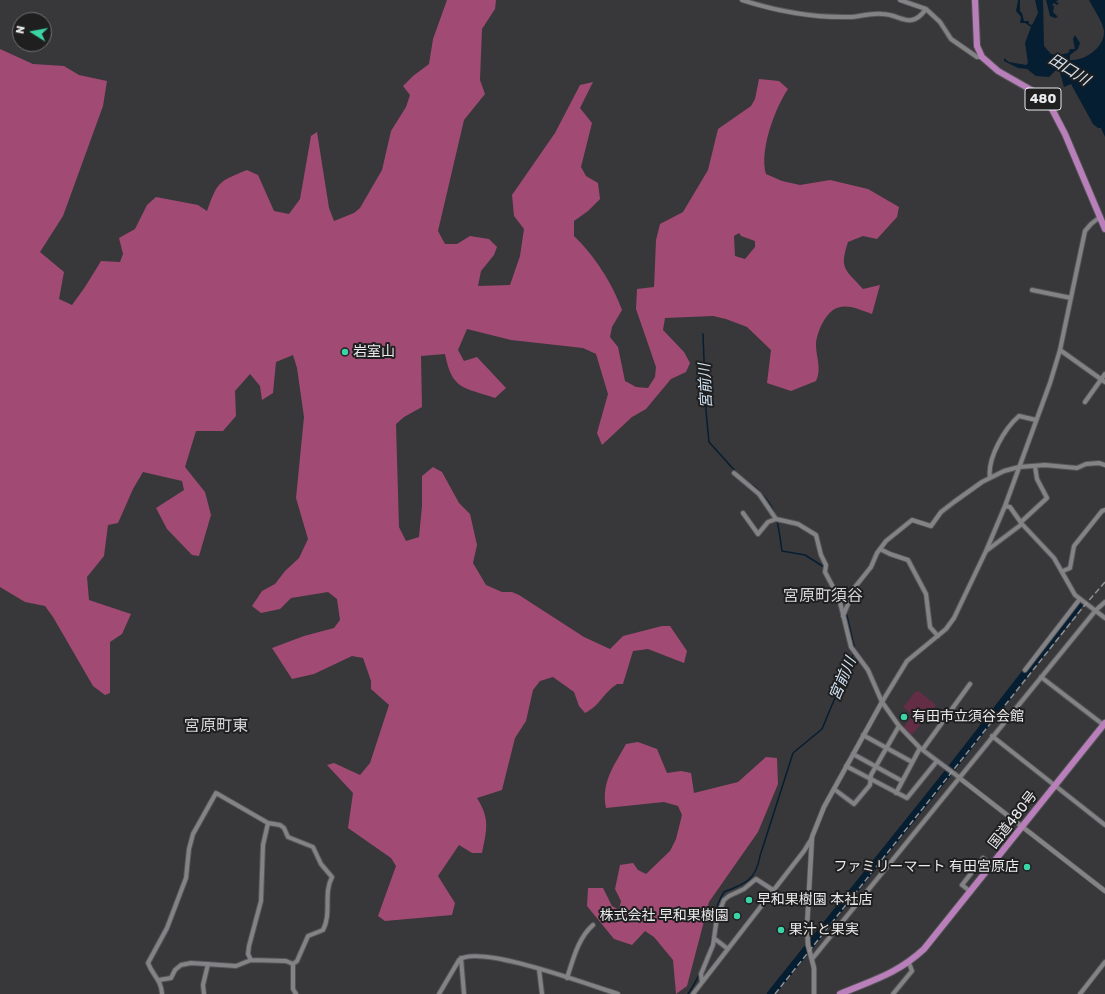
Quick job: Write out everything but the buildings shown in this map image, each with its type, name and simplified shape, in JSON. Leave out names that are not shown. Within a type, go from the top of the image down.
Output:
[{"type":"highway","points":[[975,0],[977,46],[982,57]]},
{"type":"highway","name":"480","points":[[982,57],[998,71],[1033,92],[1052,109],[1065,134],[1105,229]]},
{"type":"highway","name":"国道480号","points":[[840,994],[887,976],[909,963],[924,949],[1104,725]]},
{"type":"street","points":[[742,0],[762,6],[815,15],[853,17],[884,14],[908,21],[918,18],[926,9]]},
{"type":"street","points":[[900,0],[926,9],[940,22],[952,38],[977,57],[982,57]]},
{"type":"street","points":[[693,994],[804,851],[812,837],[821,813],[846,766],[907,661],[946,629],[954,618],[986,551],[1005,506],[1050,383],[1060,350],[1086,231],[1091,224],[1100,217]]},
{"type":"street","points":[[1032,290],[1071,298]]},
{"type":"street","points":[[1060,350],[1103,380]]},
{"type":"street","points":[[1085,402],[1103,380],[1105,374]]},
{"type":"street","points":[[990,478],[991,464],[1008,426],[1019,416],[1036,420]]},
{"type":"street","points":[[843,616],[855,587],[871,567],[880,548],[898,530],[912,520],[931,526],[941,512],[990,478],[1019,467],[1035,466],[1079,468],[1086,464],[1099,463],[1105,465]]},
{"type":"street","points":[[986,551],[1004,539],[1047,498],[1037,479],[1035,466]]},
{"type":"street","points":[[734,473],[759,494],[776,519]]},
{"type":"street","points":[[1005,506],[1010,507],[1022,523],[1054,558],[1072,591],[1079,600],[1096,610],[1105,618]]},
{"type":"street","points":[[1063,572],[1070,568],[1076,543],[1105,510]]},
{"type":"street","points":[[743,513],[758,534],[768,522],[776,519],[798,524],[816,535],[821,555],[826,565],[825,572],[835,589],[851,647],[868,670],[882,702],[899,726],[937,761],[1105,891]]},
{"type":"street","points":[[880,548],[890,554],[908,560],[926,594],[930,627],[938,636]]},
{"type":"street","points":[[1025,670],[1079,600]]},
{"type":"street","points":[[812,959],[960,779],[992,736],[1041,676],[1096,610],[1105,602]]},
{"type":"street","points":[[1041,676],[1104,725]]},
{"type":"street","points":[[896,792],[912,762],[970,684]]},
{"type":"street","points":[[834,789],[854,804],[870,785],[876,767],[899,726]]},
{"type":"street","points":[[863,735],[912,762]]},
{"type":"street","points":[[992,736],[1105,824]]},
{"type":"street","points":[[853,754],[902,781]]},
{"type":"street","points":[[846,766],[908,798],[937,761]]},
{"type":"street","points":[[162,994],[160,980],[151,972],[148,963],[167,928],[186,878],[189,849],[193,834],[214,793],[248,810],[268,823],[280,824],[284,828],[288,837],[312,847],[321,864],[332,877],[328,885],[328,913],[325,926],[323,930],[308,936],[297,961],[293,964]]},
{"type":"street","points":[[250,960],[248,954],[249,946],[261,901],[263,845],[268,823]]},
{"type":"street","points":[[812,837],[807,927],[808,945],[814,972],[814,994]]},
{"type":"street","points":[[971,892],[962,885],[983,858],[992,865]]},
{"type":"street","points":[[702,982],[701,974],[715,939],[717,917],[726,897],[744,889],[756,879],[773,890]]},
{"type":"street","points":[[567,978],[579,943],[586,930],[593,925]]},
{"type":"street","points":[[715,939],[728,949]]},
{"type":"street","points":[[461,958],[476,957],[507,959],[618,994]]},
{"type":"street","points":[[439,994],[461,958]]},
{"type":"street","points":[[461,958],[464,994]]},
{"type":"street","points":[[160,980],[171,978],[175,970],[181,965],[191,963],[236,966],[250,960],[286,961],[293,964]]},
{"type":"street","points":[[1080,994],[1105,962]]},
{"type":"street","points":[[893,994],[912,971],[909,963]]},
{"type":"street","points":[[204,994],[203,985],[208,964]]},
{"type":"street","points":[[293,964],[294,988],[296,994]]},
{"type":"street","points":[[538,969],[542,994]]},
{"type":"shaded area","points":[[447,0],[496,0],[495,9],[482,29],[480,80],[485,94],[464,120],[438,231],[445,244],[457,244],[470,236],[489,239],[497,247],[494,255],[481,271],[478,286],[510,285],[520,256],[524,229],[514,216],[512,195],[555,133],[580,85],[593,82],[580,108],[592,123],[581,167],[586,176],[598,183],[600,199],[588,211],[574,221],[574,236],[596,261],[614,290],[622,310],[612,327],[610,337],[618,347],[625,381],[636,387],[648,388],[655,377],[656,367],[636,309],[637,289],[654,287],[656,240],[660,224],[683,212],[708,170],[718,129],[751,106],[755,99],[759,79],[779,81],[788,89],[773,118],[766,142],[764,165],[766,174],[782,181],[800,185],[830,180],[868,189],[899,207],[897,217],[877,239],[863,236],[848,242],[845,251],[845,268],[863,289],[880,285],[872,314],[850,307],[838,308],[832,311],[822,324],[817,337],[816,350],[819,372],[816,381],[791,391],[767,383],[771,350],[747,327],[713,316],[665,318],[663,330],[684,352],[690,363],[686,372],[671,379],[646,409],[632,417],[602,445],[597,433],[608,394],[596,354],[583,348],[511,340],[467,329],[458,350],[464,361],[477,357],[506,388],[495,398],[467,389],[455,381],[451,375],[445,354],[421,356],[422,407],[404,417],[396,424],[399,527],[406,541],[419,537],[422,506],[422,476],[433,467],[442,472],[459,503],[470,514],[477,545],[473,563],[486,585],[502,592],[512,592],[519,595],[584,637],[610,649],[623,636],[662,626],[670,626],[687,651],[684,663],[648,649],[633,651],[623,684],[617,684],[595,706],[585,713],[579,706],[574,692],[553,677],[540,681],[533,690],[526,721],[515,738],[502,790],[477,798],[486,818],[486,831],[482,853],[472,853],[459,845],[438,876],[455,903],[452,915],[385,921],[378,916],[396,866],[391,858],[348,828],[353,793],[327,765],[334,763],[360,775],[370,763],[389,705],[371,689],[371,681],[363,658],[352,656],[314,674],[292,679],[272,648],[304,636],[334,628],[340,620],[337,599],[328,592],[291,598],[280,609],[261,613],[252,606],[262,591],[275,584],[285,571],[299,558],[308,539],[296,498],[304,417],[297,368],[293,355],[276,362],[273,393],[262,400],[260,386],[250,374],[235,391],[236,416],[223,431],[196,431],[185,467],[205,492],[211,515],[199,556],[192,555],[167,529],[156,508],[184,490],[182,481],[143,472],[133,489],[118,523],[108,525],[104,556],[87,577],[89,600],[131,614],[122,634],[110,642],[110,693],[105,695],[93,686],[53,617],[45,606],[25,602],[0,587],[0,49],[33,64],[64,66],[79,75],[107,81],[103,106],[63,216],[40,252],[64,272],[59,299],[72,305],[101,261],[120,262],[123,254],[119,238],[135,229],[147,205],[156,197],[198,205],[207,211],[220,184],[224,180],[247,170],[258,175],[274,211],[289,214],[300,199],[311,136],[317,132],[329,208],[334,221],[354,213],[360,208],[382,170],[391,131],[406,107],[410,95],[403,86],[429,64],[433,39]],"holes":[[[739,233],[741,236],[755,241],[755,247],[745,259],[735,256],[734,236]]]},
{"type":"shaded area","points":[[919,691],[936,705],[911,736],[903,728],[913,715],[903,707],[915,692]]},
{"type":"shaded area","points":[[638,742],[657,749],[667,773],[681,771],[691,773],[694,793],[738,782],[766,757],[777,758],[778,784],[758,832],[709,902],[687,986],[676,994],[673,960],[654,937],[645,931],[632,945],[614,939],[587,906],[588,888],[603,888],[612,906],[619,910],[621,901],[615,889],[620,865],[633,863],[638,870],[646,874],[670,851],[676,839],[682,815],[678,806],[664,802],[606,808],[605,790],[613,767],[626,744]]},
{"type":"water","name":"田口川","points":[[1018,0],[1020,0],[1020,11],[1024,21],[1029,21],[1029,24],[1032,25],[1038,13],[1035,0],[1043,0],[1044,46],[1051,54],[1059,55],[1068,53],[1070,49],[1075,49],[1073,39],[1075,35],[1080,43],[1078,49],[1070,55],[1070,60],[1076,60],[1093,52],[1101,42],[1104,31],[1103,27],[1089,0],[1105,0],[1105,137],[1101,128],[1098,128],[1093,124],[1071,84],[1064,87],[1059,69],[1049,77],[1036,76],[1027,69],[1018,68],[1004,61],[1004,58],[1009,62],[1026,65],[1028,63],[1025,43],[1031,27],[1025,23],[1020,23],[1021,17],[1016,11]]},
{"type":"water","points":[[1046,0],[1058,0],[1056,2],[1059,3],[1057,5],[1054,3],[1052,5],[1054,6],[1053,12],[1058,17],[1055,18],[1050,16]]},
{"type":"waterway","name":"宮前川","points":[[703,334],[706,411],[709,442],[737,473]]},
{"type":"waterway","name":"宮前川","points":[[752,485],[767,500],[774,513],[777,520],[782,551],[805,555],[824,567]]},
{"type":"waterway","name":"宮前川","points":[[826,570],[839,593],[844,608]]},
{"type":"waterway","points":[[771,994],[948,773],[1079,604]]},
{"type":"waterway","name":"宮前川","points":[[688,994],[700,974],[706,958],[711,943],[716,909],[720,899],[724,892],[744,883],[756,871],[793,753],[822,729],[855,650],[846,612]]},
{"type":"railway","points":[[775,994],[1084,606],[1105,582]]},
{"type":"place","name":"岩室山","points":[[345,352]]},
{"type":"place","name":"有田市立須谷会館","points":[[904,717]]},
{"type":"place","name":"ファミリーマート 有田宮原店","points":[[1027,867]]},
{"type":"place","name":"早和果樹園 本社店","points":[[749,900]]},
{"type":"place","name":"株式会社 早和果樹園","points":[[737,916]]},
{"type":"place","name":"果汁と果実","points":[[781,930]]},
{"type":"district","name":"宮原町須谷","points":[[823,596]]},
{"type":"district","name":"宮原町東","points":[[216,726]]}]
